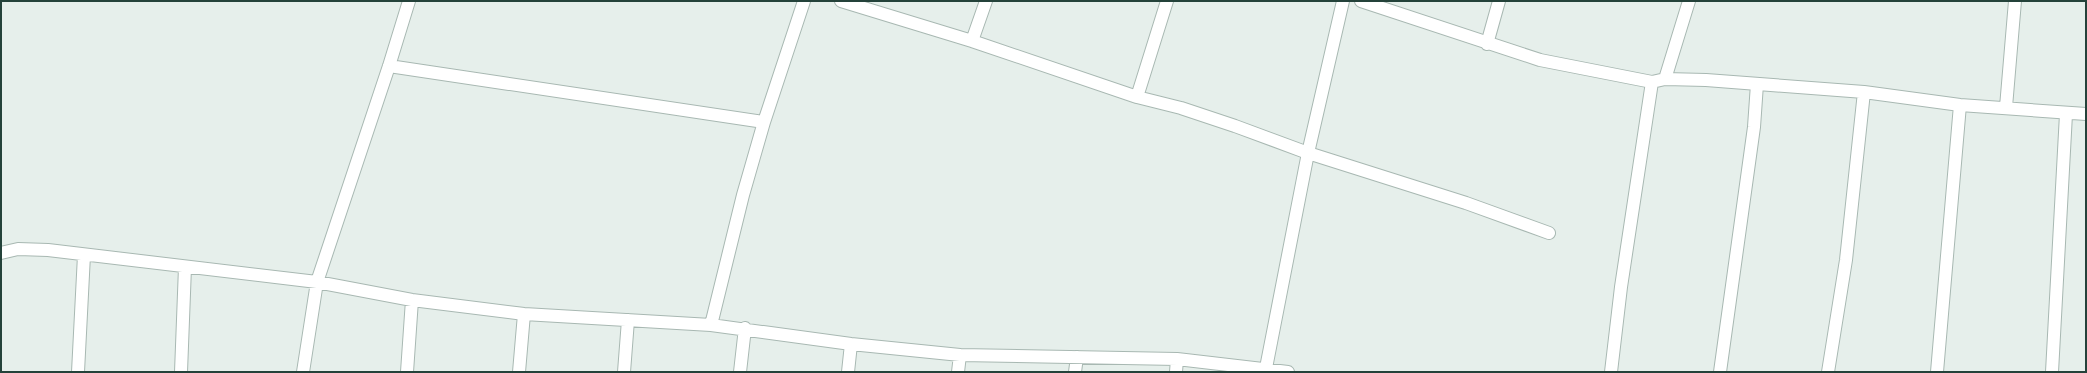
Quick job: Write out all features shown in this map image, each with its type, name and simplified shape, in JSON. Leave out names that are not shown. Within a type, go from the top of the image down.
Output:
[{"type":"street","points":[[303,372],[317,282],[389,66],[409,1]]},
{"type":"street","points":[[711,325],[743,195],[764,122],[804,1]]},
{"type":"street","points":[[841,1],[972,41],[1137,97],[1181,108],[1236,126],[1308,153],[1466,203],[1549,233]]},
{"type":"street","points":[[972,41],[986,1]]},
{"type":"street","points":[[1137,97],[1167,1]]},
{"type":"street","points":[[1266,368],[1308,153],[1343,1]]},
{"type":"street","points":[[1361,1],[1487,44],[1540,60],[1652,82],[1665,79],[1757,84],[1864,92],[1960,104],[2006,107],[2066,114],[2086,114]]},
{"type":"street","points":[[1487,44],[1499,1]]},
{"type":"street","points":[[1665,79],[1690,1]]},
{"type":"street","points":[[2006,107],[2015,1]]},
{"type":"street","points":[[389,66],[764,122]]},
{"type":"street","points":[[1611,372],[1621,287],[1652,82]]},
{"type":"street","points":[[1720,372],[1754,126],[1757,84]]},
{"type":"street","points":[[1828,372],[1846,260],[1864,92]]},
{"type":"street","points":[[1937,372],[1960,104]]},
{"type":"street","points":[[2052,372],[2066,114]]},
{"type":"street","points":[[1,253],[18,249],[48,250],[317,282],[412,300],[524,314],[745,328],[850,344],[960,355],[1177,359],[1266,368],[1288,372]]},
{"type":"street","points":[[78,372],[84,255]]},
{"type":"street","points":[[181,372],[185,267]]},
{"type":"street","points":[[407,372],[412,300]]},
{"type":"street","points":[[519,372],[524,314]]},
{"type":"street","points":[[624,372],[628,320]]},
{"type":"street","points":[[740,372],[745,328]]},
{"type":"street","points":[[848,372],[850,344]]},
{"type":"street","points":[[958,372],[960,355]]},
{"type":"street","points":[[1075,372],[1077,356]]},
{"type":"street","points":[[1176,372],[1177,359]]}]
